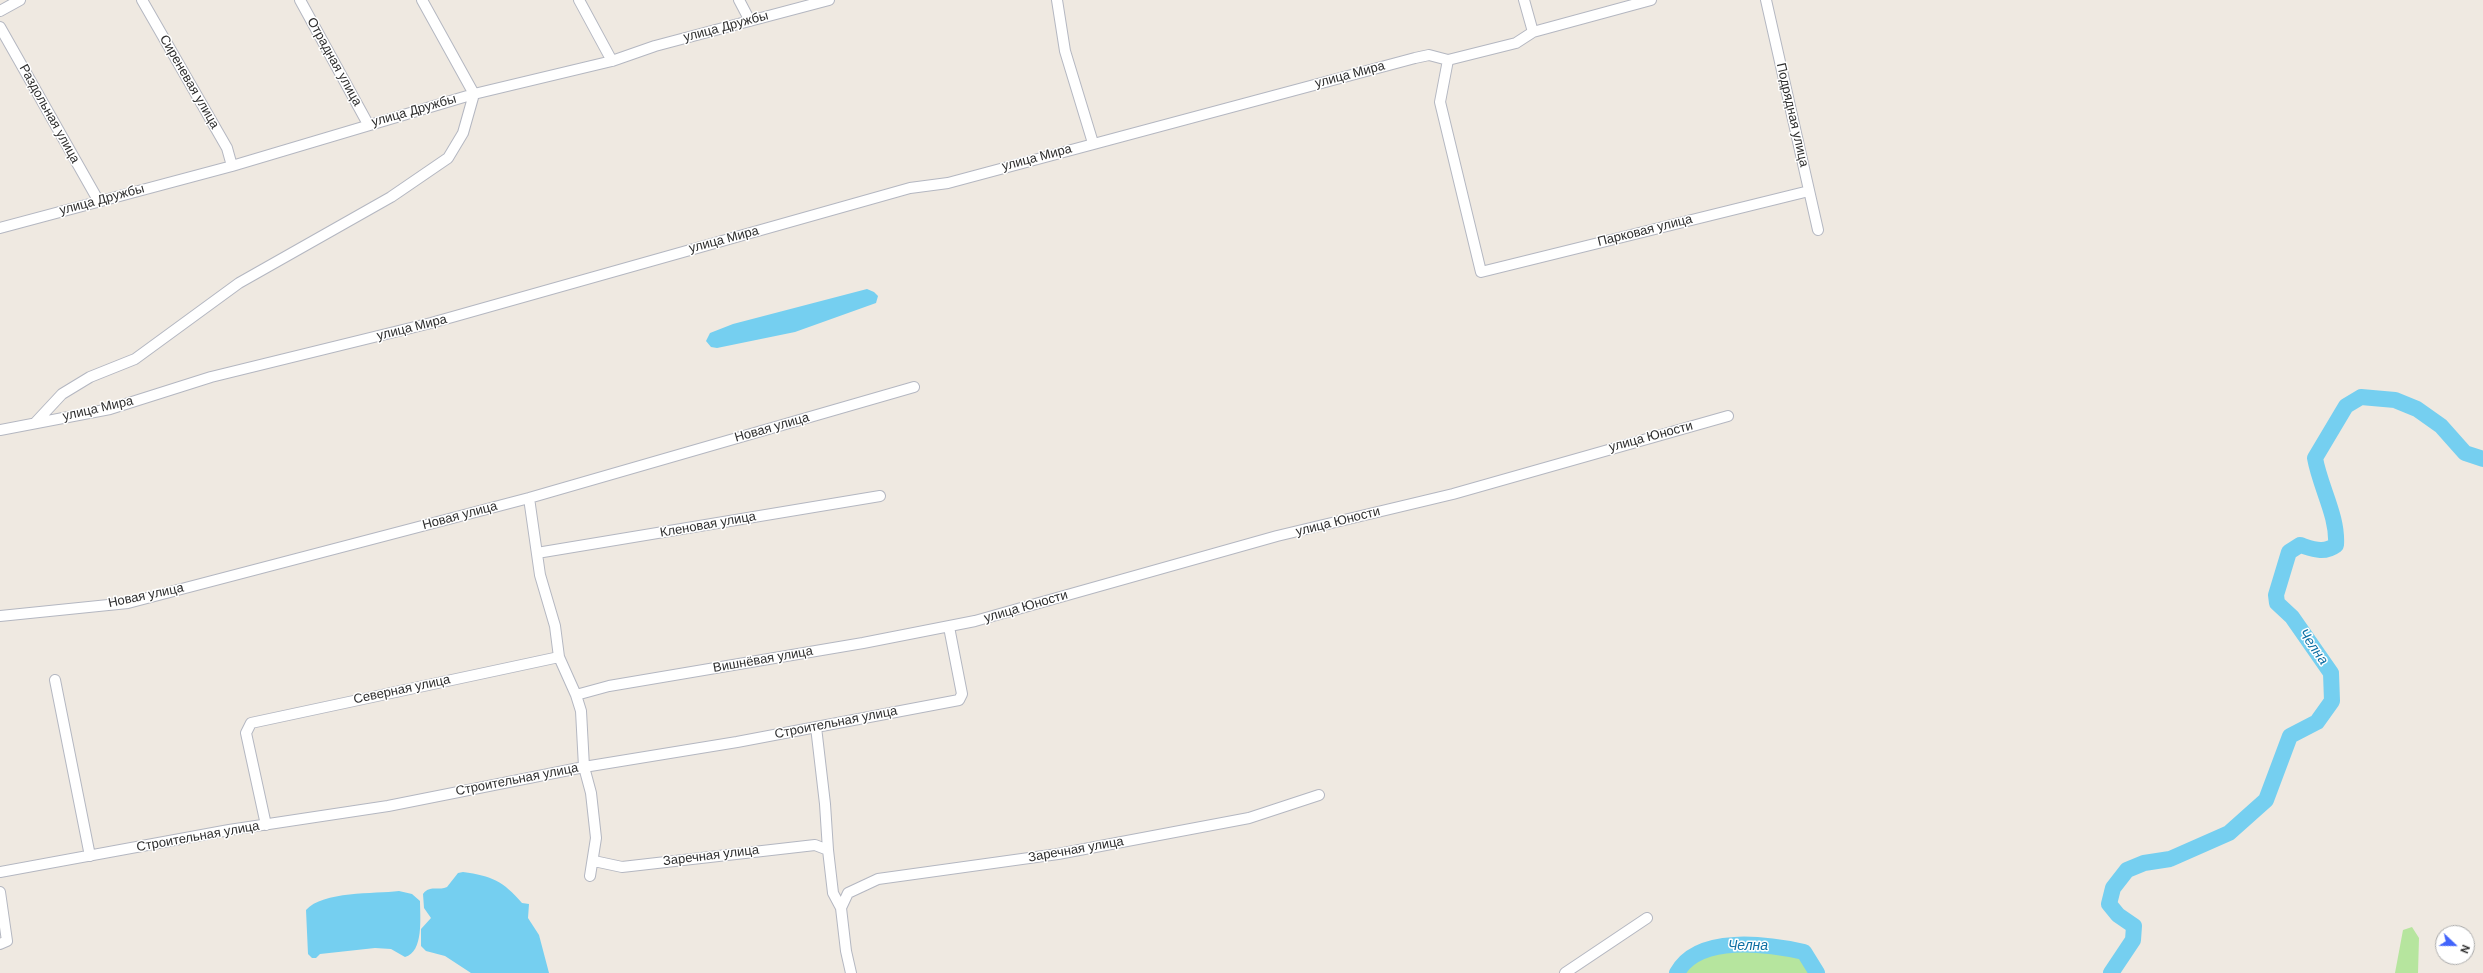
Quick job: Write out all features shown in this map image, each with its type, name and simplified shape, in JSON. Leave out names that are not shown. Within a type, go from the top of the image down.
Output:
[{"type":"street","points":[[0,11],[20,0]]},
{"type":"street","name":"Сиреневая улица","points":[[142,0],[227,148],[232,166]]},
{"type":"street","name":"Отрадная улица","points":[[300,0],[368,124]]},
{"type":"street","points":[[35,423],[62,394],[90,377],[135,358],[239,283],[392,197],[448,158],[463,133],[474,94],[422,0]]},
{"type":"street","points":[[579,0],[612,61]]},
{"type":"street","points":[[739,0],[750,21]]},
{"type":"street","name":"улица Дружбы","points":[[0,228],[98,200],[232,166],[368,124],[474,94],[612,61],[655,46],[829,0]]},
{"type":"street","points":[[1057,0],[1066,51],[1093,143]]},
{"type":"street","points":[[1524,0],[1533,32]]},
{"type":"street","points":[[1448,60],[1516,43],[1533,32],[1651,0]]},
{"type":"street","name":"Подрядная улица","points":[[1766,0],[1818,230]]},
{"type":"street","name":"Раздольная улица","points":[[0,27],[98,200]]},
{"type":"street","name":"улица Мира","points":[[0,430],[110,409],[210,377],[431,323],[895,193],[948,183],[1415,58],[1429,55],[1448,60]]},
{"type":"street","name":"Парковая улица","points":[[1448,60],[1440,102],[1482,272],[1809,191]]},
{"type":"street","name":"Новая улица","points":[[0,616],[128,603],[529,498],[914,387]]},
{"type":"street","name":"улица Юности","points":[[949,627],[1278,536],[1453,494],[1728,416]]},
{"type":"street","name":"Кленовая улица","points":[[537,553],[880,496]]},
{"type":"street","points":[[529,498],[540,575],[554,626],[559,657],[576,695],[581,711],[584,767],[592,793],[596,838],[594,861],[590,876]]},
{"type":"street","name":"Вишнёвая улица","points":[[576,695],[609,686],[949,627]]},
{"type":"street","name":"Строительная улица","points":[[0,872],[266,825],[388,806],[584,767],[737,742],[961,698],[949,627]]},
{"type":"street","name":"Северная улица","points":[[266,825],[246,733],[247,727],[251,723],[559,657]]},
{"type":"street","points":[[55,680],[90,856]]},
{"type":"street","points":[[816,727],[826,804],[828,850],[833,894],[841,908],[851,973]]},
{"type":"street","name":"Заречная улица","points":[[841,908],[848,893],[878,879],[1058,854],[1242,820],[1319,795]]},
{"type":"street","name":"Заречная улица","points":[[594,861],[622,867],[815,845],[828,850]]},
{"type":"street","points":[[0,892],[7,941],[0,944]]},
{"type":"street","points":[[1565,973],[1647,918]]},
{"type":"green space","points":[[2412,927],[2419,938],[2418,973],[2395,973],[2403,930]]},
{"type":"green space","points":[[1784,948],[1804,954],[1805,965],[1809,973],[1677,973],[1683,964],[1708,953],[1725,950]]},
{"type":"water","points":[[867,289],[874,292],[878,296],[876,303],[795,332],[717,348],[711,347],[706,341],[710,333],[733,324]]},
{"type":"water","points":[[463,872],[482,875],[496,881],[509,889],[522,903],[529,904],[528,918],[539,935],[549,973],[471,973],[445,956],[426,951],[421,946],[421,929],[431,918],[424,908],[423,894],[431,889],[447,887],[458,873]]},
{"type":"water","points":[[399,891],[412,894],[420,901],[420,933],[415,948],[411,954],[405,957],[391,949],[375,948],[320,954],[316,958],[312,958],[308,954],[306,910],[314,904],[324,899],[336,896]]},
{"type":"waterway","name":"Челна","points":[[2111,973],[2133,940],[2134,926],[2118,915],[2109,904],[2113,888],[2127,870],[2144,863],[2170,859],[2229,833],[2266,800],[2290,736],[2317,722],[2332,701],[2331,673],[2292,617],[2277,603],[2276,595],[2289,552],[2300,545],[2318,550],[2332,548],[2336,545],[2336,534],[2332,512],[2317,469],[2315,458],[2346,406],[2361,397],[2395,400],[2417,409],[2441,426],[2465,453],[2483,459]]},
{"type":"waterway","name":"Челна","points":[[1677,973],[1687,961],[1700,952],[1717,947],[1734,945],[1772,946],[1804,952],[1817,973]]}]
